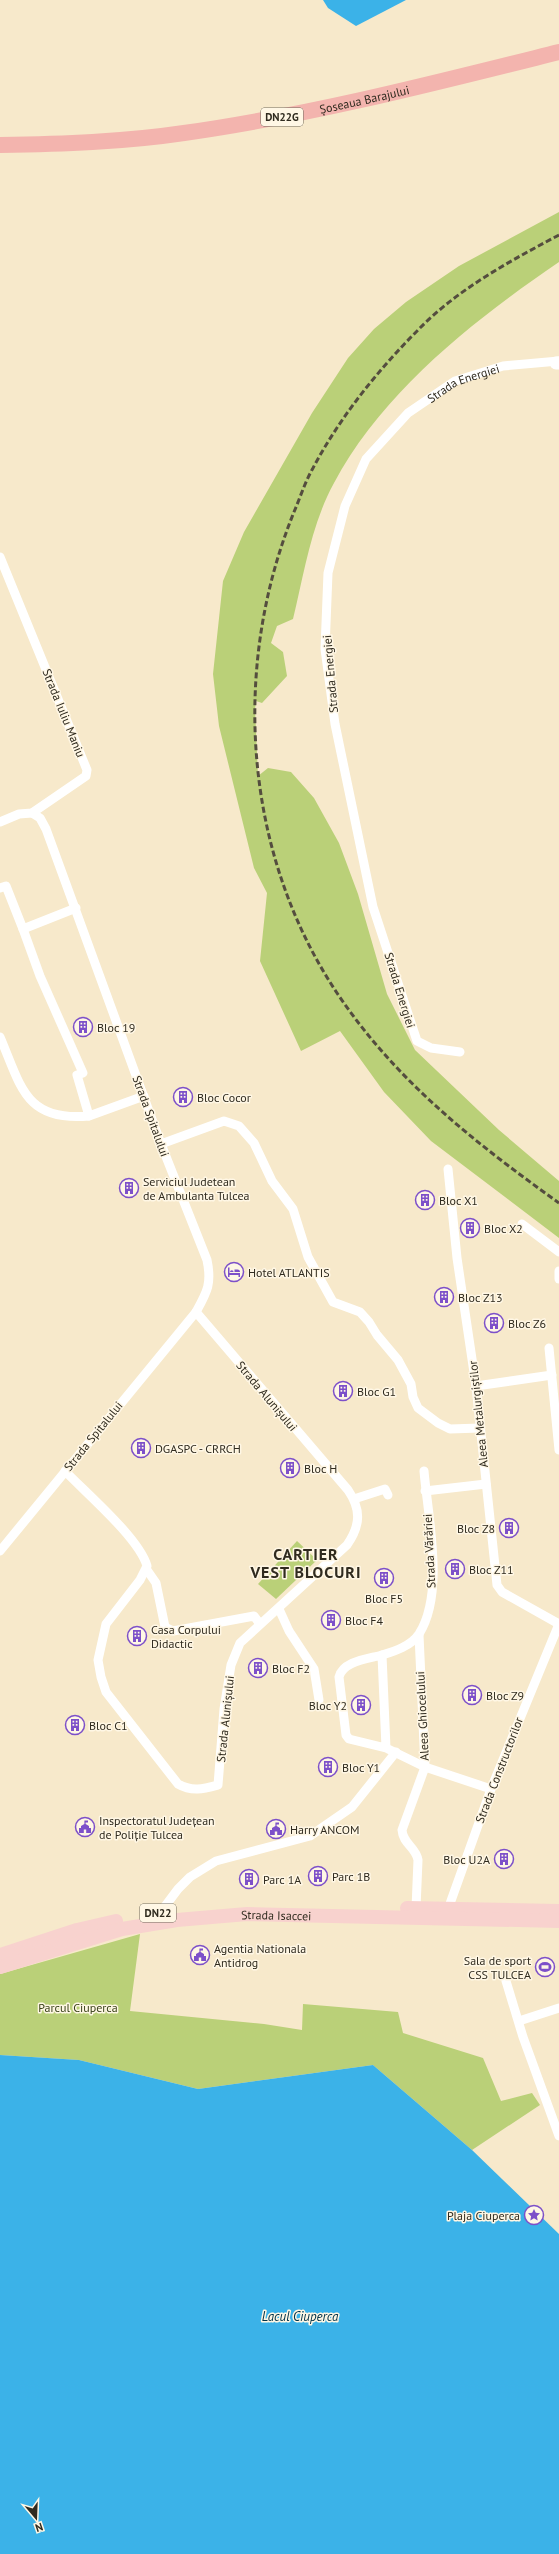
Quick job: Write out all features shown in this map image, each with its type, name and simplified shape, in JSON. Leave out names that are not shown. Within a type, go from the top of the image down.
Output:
[{"type":"highway","name":"Șoseaua Barajului","points":[[0,145],[144,137],[261,121],[407,90],[559,52]]},
{"type":"main road","name":"Strada Isaccei","points":[[0,1955],[77,1930],[160,1913],[246,1905],[416,1908],[446,1914],[559,1921]]},
{"type":"main road","name":"Strada Isaccei","points":[[0,1967],[104,1934],[177,1920],[247,1914],[446,1914],[559,1911]]},
{"type":"street","name":"Strada Energiei","points":[[460,1052],[431,1048],[417,1041],[373,907],[334,724],[325,649],[328,572],[346,506],[366,460],[408,413],[455,380],[504,366],[558,362]]},
{"type":"street","name":"Strada Iuliu Maniu","points":[[0,558],[87,770],[86,776],[76,785],[32,813],[19,814],[0,822]]},
{"type":"street","name":"Strada Spitalului","points":[[0,1551],[196,1312],[206,1294],[210,1276],[207,1260],[161,1144],[46,829],[40,818],[32,813]]},
{"type":"street","points":[[0,888],[6,886],[40,976],[83,1072],[77,1075],[89,1116]]},
{"type":"street","points":[[23,929],[76,908]]},
{"type":"street","points":[[0,1037],[29,1100],[53,1114],[69,1118],[89,1116],[144,1096]]},
{"type":"street","points":[[161,1144],[224,1121],[232,1122],[244,1130],[258,1150],[272,1181],[293,1209],[308,1256],[332,1302],[360,1312],[369,1322],[377,1336],[398,1360],[411,1384],[413,1397],[418,1408],[438,1423],[450,1428],[480,1428]]},
{"type":"street","name":"Aleea Metalurgiștilor","points":[[448,1169],[457,1258],[476,1386],[497,1585],[502,1592],[559,1624]]},
{"type":"street","points":[[522,1224],[559,1252]]},
{"type":"street","points":[[559,1271],[559,1279]]},
{"type":"street","name":"Strada Alunișului","points":[[147,1570],[106,1624],[98,1660],[101,1677],[106,1692],[178,1784],[188,1790],[199,1790],[218,1785],[224,1709],[231,1666],[240,1643],[279,1609],[347,1545],[354,1535],[359,1518],[354,1499],[196,1312]]},
{"type":"street","points":[[549,1348],[559,1450]]},
{"type":"street","points":[[476,1386],[552,1375]]},
{"type":"street","points":[[65,1471],[120,1527],[146,1561],[147,1570],[156,1583],[165,1627],[173,1631],[254,1616],[260,1624]]},
{"type":"street","name":"Strada Vărăriei","points":[[419,1634],[431,1596],[433,1574],[424,1471]]},
{"type":"street","points":[[425,1491],[486,1484]]},
{"type":"street","points":[[354,1499],[385,1489],[388,1495]]},
{"type":"street","points":[[279,1609],[289,1631],[314,1669],[319,1700]]},
{"type":"street","name":"Strada Constructorilor","points":[[446,1914],[491,1789],[559,1624]]},
{"type":"street","points":[[419,1634],[411,1643],[382,1655],[342,1668],[339,1677],[346,1735],[353,1741],[386,1748],[425,1767],[491,1789]]},
{"type":"street","name":"Aleea Ghiocelului","points":[[416,1908],[417,1852],[404,1839],[402,1830],[425,1767],[419,1634]]},
{"type":"street","points":[[382,1655],[386,1748]]},
{"type":"street","points":[[160,1913],[178,1889],[190,1877],[216,1861],[310,1836],[352,1806],[396,1752]]},
{"type":"street","points":[[506,1981],[523,2036],[559,2136]]},
{"type":"street","points":[[519,2021],[559,2008]]},
{"type":"green space","points":[[559,212],[559,262],[495,308],[463,333],[433,360],[404,388],[354,449],[334,483],[319,516],[309,550],[293,619],[277,626],[271,643],[283,652],[287,676],[262,703],[256,701],[255,709],[258,776],[268,768],[291,772],[314,798],[339,843],[358,894],[387,994],[415,1050],[499,1130],[559,1181],[559,1238],[431,1141],[384,1092],[340,1031],[301,1051],[260,961],[267,893],[254,868],[219,726],[213,674],[223,581],[244,532],[312,413],[348,358],[374,329],[406,302],[459,266]]},
{"type":"green space","points":[[297,1541],[317,1560],[276,1599],[258,1584]]},
{"type":"green space","name":"Parcul Ciuperca","points":[[140,1934],[130,2011],[264,2024],[302,2030],[303,2004],[398,2012],[403,2033],[483,2058],[501,2101],[532,2093],[540,2105],[472,2150],[373,2065],[198,2089],[79,2060],[0,2055],[0,1974]]},
{"type":"water","points":[[323,0],[406,0],[356,26],[328,8]]},
{"type":"water","name":"Lacul Ciuperca","points":[[0,2055],[79,2060],[198,2089],[373,2065],[472,2150],[559,2234],[559,2554],[0,2554]]},
{"type":"railway","points":[[559,235],[503,266],[450,301],[419,329],[389,361],[361,395],[335,431],[305,484],[274,571],[261,633],[255,695],[257,758],[265,820],[282,880],[306,938],[337,993],[360,1025],[385,1054],[438,1108],[497,1157],[559,1203]]},
{"type":"place","name":"Bloc 19","points":[[83,1027]]},
{"type":"place","name":"Bloc Cocor","points":[[183,1097]]},
{"type":"place","name":"Serviciul Judetean de Ambulanta Tulcea","points":[[129,1188]]},
{"type":"place","name":"Bloc X1","points":[[425,1200]]},
{"type":"place","name":"Bloc X2","points":[[470,1228]]},
{"type":"place","name":"Hotel ATLANTIS","points":[[234,1272]]},
{"type":"place","name":"Bloc Z13","points":[[444,1297]]},
{"type":"place","name":"Bloc Z6","points":[[494,1323]]},
{"type":"place","name":"Bloc G1","points":[[343,1391]]},
{"type":"place","name":"DGASPC - CRRCH","points":[[141,1448]]},
{"type":"place","name":"Bloc H","points":[[290,1468]]},
{"type":"place","name":"Bloc Z8","points":[[509,1528]]},
{"type":"place","name":"Bloc Z11","points":[[455,1569]]},
{"type":"place","name":"Bloc F5","points":[[384,1578]]},
{"type":"place","name":"Bloc F4","points":[[331,1620]]},
{"type":"place","name":"Casa Corpului Didactic","points":[[137,1636]]},
{"type":"place","name":"Bloc F2","points":[[258,1668]]},
{"type":"place","name":"Bloc Z9","points":[[472,1695]]},
{"type":"place","name":"Bloc Y2","points":[[361,1705]]},
{"type":"place","name":"Bloc C1","points":[[75,1725]]},
{"type":"place","name":"Bloc Y1","points":[[328,1767]]},
{"type":"place","name":"Inspectoratul Județean de Poliție Tulcea","points":[[85,1827]]},
{"type":"place","name":"Harry ANCOM","points":[[276,1829]]},
{"type":"place","name":"Bloc U2A","points":[[504,1859]]},
{"type":"place","name":"Parc 1B","points":[[318,1876]]},
{"type":"place","name":"Parc 1A","points":[[249,1879]]},
{"type":"place","name":"Agentia Nationala Antidrog","points":[[200,1955]]},
{"type":"place","name":"Sala de sport CSS TULCEA","points":[[545,1967]]},
{"type":"place","name":"Plaja Ciuperca","points":[[534,2215]]},
{"type":"district","name":"CARTIER VEST BLOCURI","points":[[306,1563]]}]
